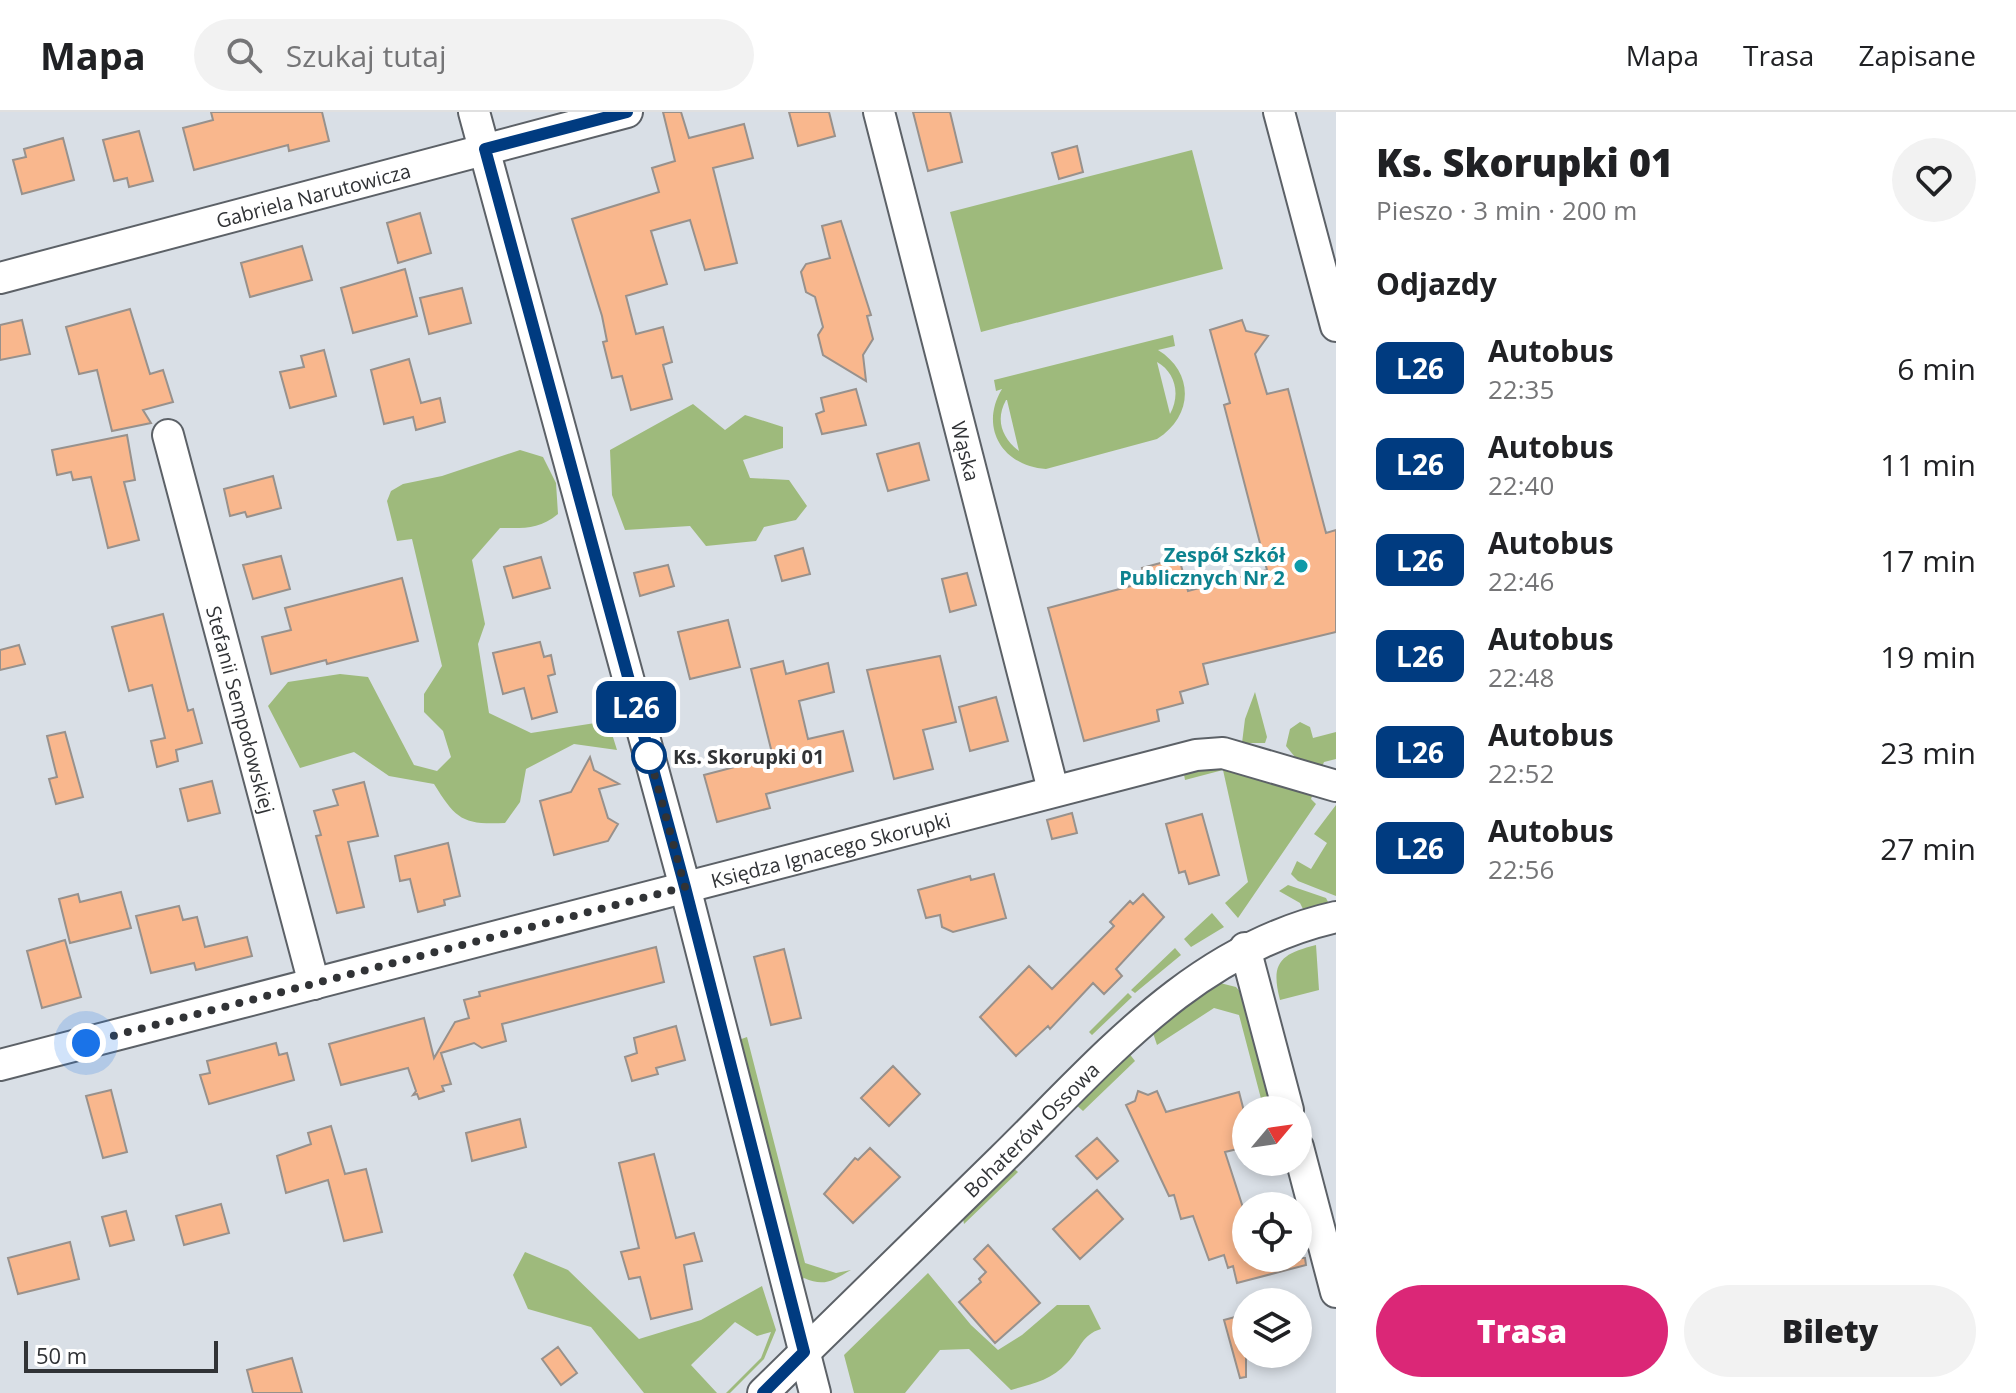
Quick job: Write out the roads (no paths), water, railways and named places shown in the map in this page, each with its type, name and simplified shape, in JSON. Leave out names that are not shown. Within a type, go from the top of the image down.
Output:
[{"type":"street","points":[[474,112],[685,887],[815,1393]]},
{"type":"street","name":"Gabriela Narutowicza","points":[[0,278],[627,112]]},
{"type":"street","name":"Wąska","points":[[879,112],[1053,790]]},
{"type":"street","points":[[1279,112],[1336,326]]},
{"type":"street","name":"Stefanii Sempołowskiej","points":[[168,435],[314,984]]},
{"type":"street","name":"Księdza Ignacego Skorupki","points":[[0,1065],[1196,755],[1223,753],[1336,786]]},
{"type":"street","name":"Bohaterów Ossowa","points":[[763,1393],[1154,1012],[1193,980],[1245,948],[1280,933],[1336,917]]},
{"type":"street","points":[[1245,948],[1284,1096]]},
{"type":"street","points":[[1306,1176],[1336,1292]]},
{"type":"place","name":"Zespół Szkół Publicznych Nr 2","points":[[1301,566]]},
{"type":"place","name":"Ks. Skorupki 01","points":[[649,756]]}]
